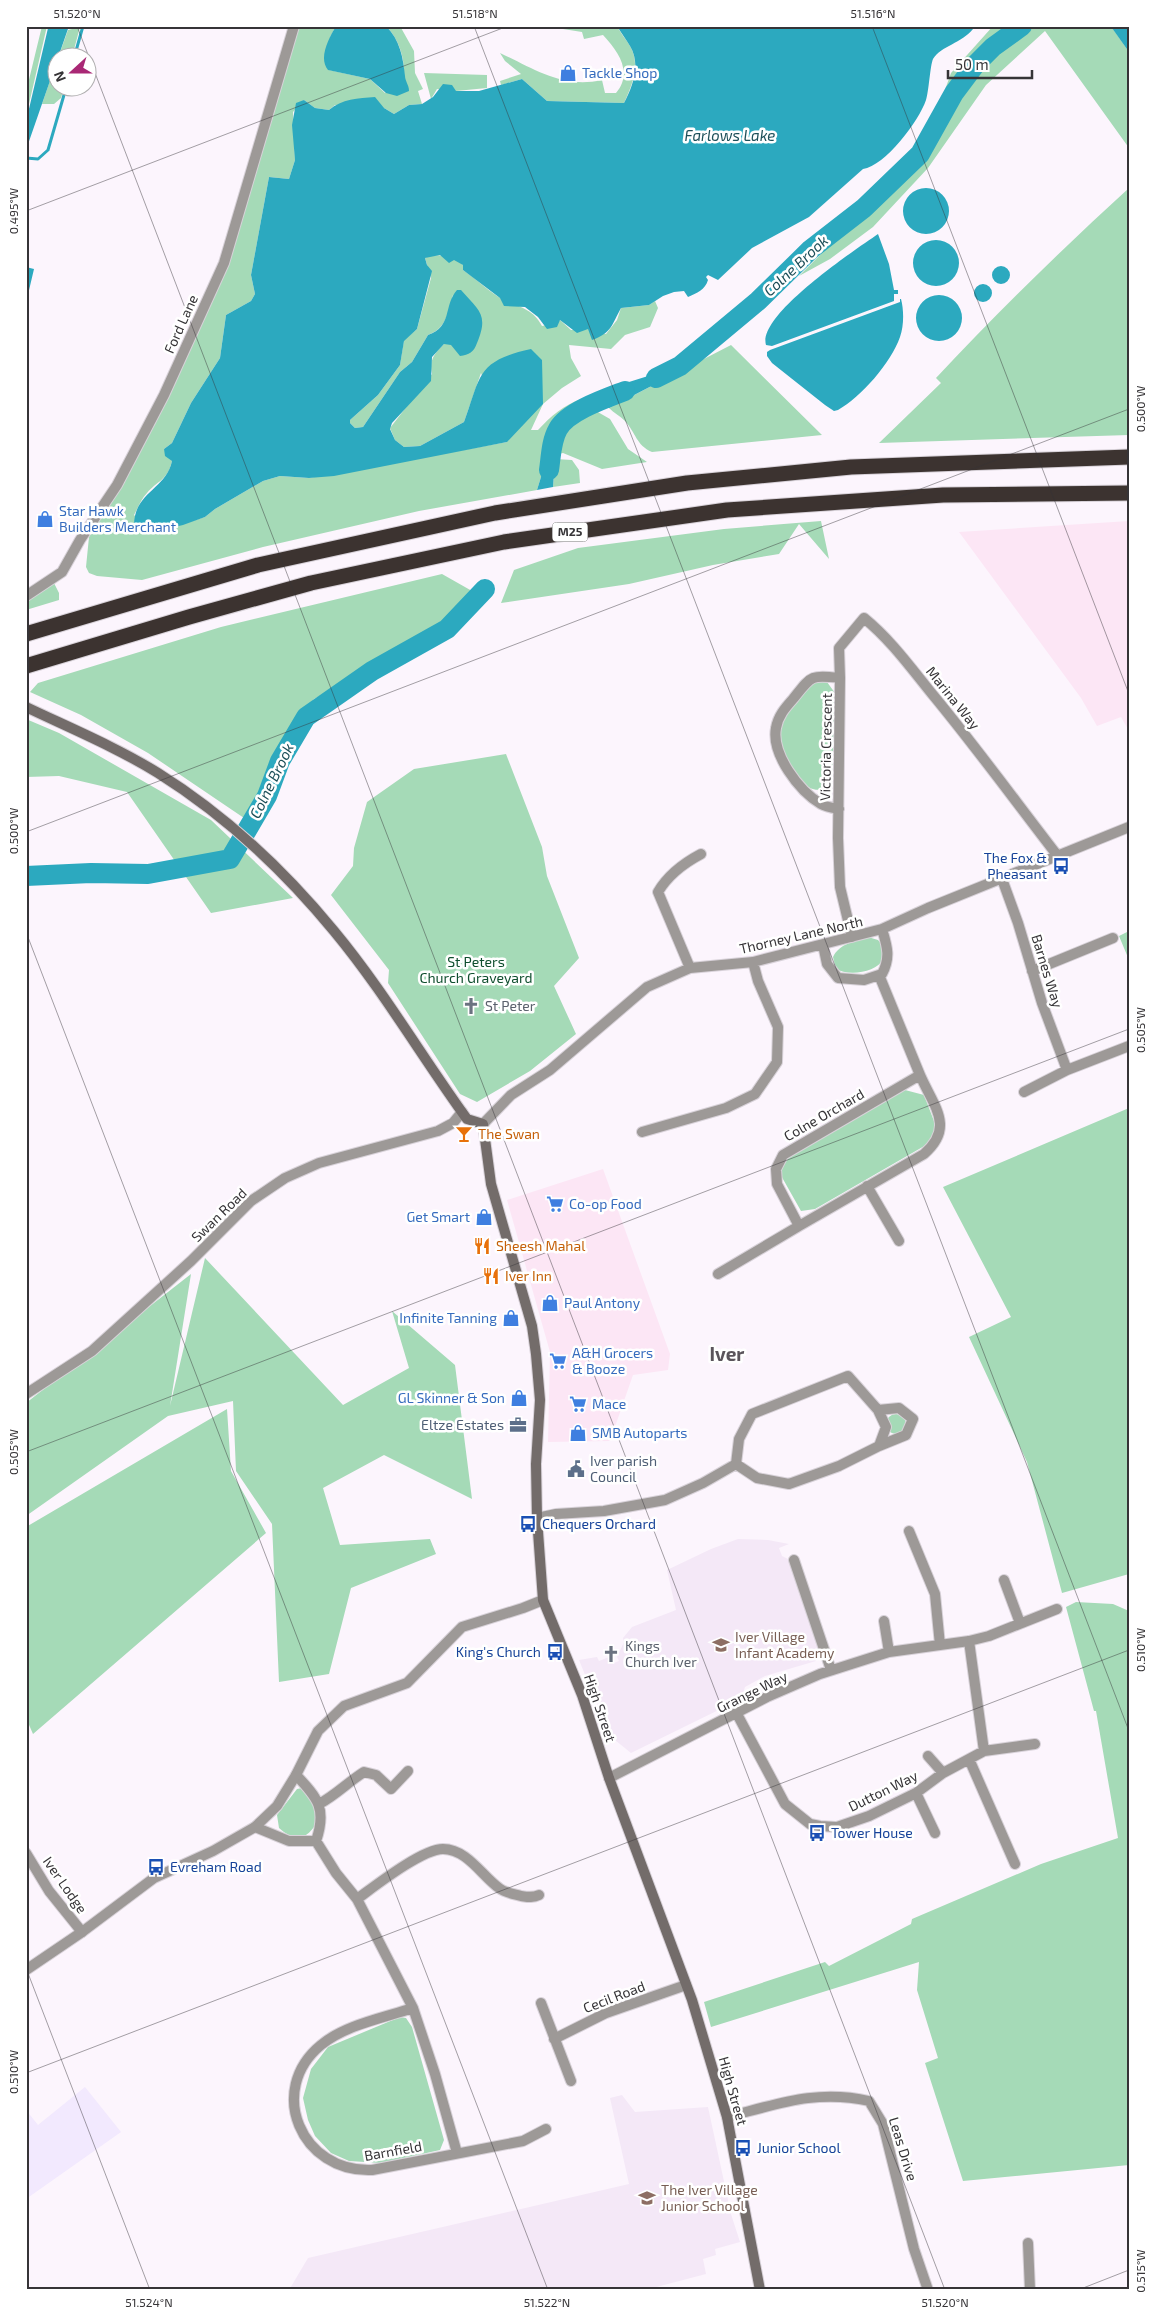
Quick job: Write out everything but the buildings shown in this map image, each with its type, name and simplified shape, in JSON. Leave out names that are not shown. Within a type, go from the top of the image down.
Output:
[{"type":"highway","name":"M25","points":[[26,634],[258,564],[495,513],[687,483],[851,467],[1129,457]]},
{"type":"highway","name":"M25","points":[[26,666],[311,583],[504,542],[727,510],[943,495],[1129,492]]},
{"type":"main road","points":[[26,707],[99,741],[157,773],[226,821],[266,856],[335,932],[369,976],[467,1119],[483,1124]]},
{"type":"main road","name":"High Street","points":[[483,1124],[492,1184],[532,1326],[536,1354],[540,1400],[536,1464],[537,1518],[542,1600],[582,1695],[609,1778],[686,1986],[727,2117],[760,2290]]},
{"type":"street","name":"Ford Lane","points":[[26,596],[62,572],[80,540],[116,485],[164,395],[224,263],[294,26]]},
{"type":"street","name":"Marina Way","points":[[840,678],[838,648],[864,618],[881,632],[898,651],[965,734],[1057,855]]},
{"type":"street","name":"Victoria Crescent","points":[[839,810],[819,803],[802,787],[784,764],[776,746],[775,736],[782,712],[808,680],[818,676],[840,678],[840,887],[852,937]]},
{"type":"street","name":"Thorney Lane North","points":[[483,1124],[511,1095],[550,1070],[647,987],[690,968],[753,962],[882,929],[928,908],[1129,827]]},
{"type":"street","points":[[690,968],[658,892],[664,882],[687,862],[701,854]]},
{"type":"street","name":"Barnes Way","points":[[1002,879],[1067,1070]]},
{"type":"street","points":[[823,945],[827,964],[838,978],[864,980],[879,975],[887,965],[889,950],[882,929]]},
{"type":"street","points":[[1032,971],[1113,938]]},
{"type":"street","points":[[642,1132],[726,1108],[755,1094],[776,1062],[778,1027],[758,981],[753,962]]},
{"type":"street","points":[[718,1274],[924,1154],[935,1144],[941,1134],[940,1122],[879,975]]},
{"type":"street","points":[[1024,1092],[1067,1070],[1129,1046]]},
{"type":"street","name":"Colne Orchard","points":[[799,1226],[778,1184],[776,1169],[783,1155],[920,1075]]},
{"type":"street","name":"Swan Road","points":[[26,1394],[92,1351],[184,1268],[251,1201],[285,1178],[319,1163],[438,1131],[454,1123],[462,1112]]},
{"type":"street","points":[[867,1186],[900,1241]]},
{"type":"street","points":[[736,1464],[739,1439],[752,1414],[848,1376],[878,1410],[886,1427],[879,1446]]},
{"type":"street","points":[[736,1464],[758,1478],[789,1484],[839,1466],[906,1435],[913,1418],[899,1408],[878,1410]]},
{"type":"street","points":[[537,1518],[556,1514],[604,1511],[665,1500],[702,1483],[736,1464]]},
{"type":"street","points":[[909,1531],[935,1594],[940,1644]]},
{"type":"street","points":[[794,1560],[831,1670]]},
{"type":"street","points":[[1004,1580],[1020,1623]]},
{"type":"street","points":[[26,1970],[82,1932],[154,1878],[213,1851],[255,1827],[277,1806],[296,1775],[318,1731],[344,1706],[407,1683],[462,1627],[523,1608],[542,1600]]},
{"type":"street","name":"Grange Way","points":[[609,1778],[767,1697],[831,1670],[888,1652],[969,1641],[990,1636],[1057,1609]]},
{"type":"street","points":[[884,1621],[888,1652]]},
{"type":"street","points":[[969,1641],[984,1751],[1035,1744]]},
{"type":"street","name":"Dutton Way","points":[[737,1714],[785,1804],[810,1824],[837,1827],[869,1816],[916,1793],[943,1773],[984,1751]]},
{"type":"street","points":[[928,1756],[943,1773]]},
{"type":"street","points":[[969,1759],[1015,1864]]},
{"type":"street","points":[[319,1804],[339,1793],[349,1782],[364,1772],[376,1775],[391,1789],[408,1771]]},
{"type":"street","points":[[296,1775],[315,1794],[319,1804],[321,1811],[320,1828],[316,1841],[336,1873],[356,1899],[413,2008],[435,2074],[457,2153]]},
{"type":"street","points":[[916,1793],[935,1833]]},
{"type":"street","points":[[255,1827],[289,1840],[316,1841]]},
{"type":"street","points":[[356,1899],[408,1864],[435,1850],[444,1849],[464,1857],[500,1889],[526,1897],[539,1895]]},
{"type":"street","name":"Iver Lodge","points":[[26,1853],[49,1891],[82,1932]]},
{"type":"street","name":"Cecil Road","points":[[554,2039],[606,2012],[686,1986]]},
{"type":"street","points":[[541,2003],[571,2081]]},
{"type":"street","name":"Barnfield","points":[[413,2008],[355,2028],[319,2046],[301,2072],[294,2099],[295,2113],[301,2132],[319,2155],[349,2170],[372,2170],[523,2141],[546,2129]]},
{"type":"street","name":"Leas Drive","points":[[727,2117],[814,2096],[848,2096],[869,2100],[883,2124],[914,2249],[928,2290]]},
{"type":"street","points":[[1028,2243],[1030,2290]]},
{"type":"shaded area","points":[[1129,521],[1129,731],[1121,717],[1097,726],[1081,698],[959,532]]},
{"type":"shaded area","points":[[603,1169],[670,1354],[668,1370],[633,1375],[610,1441],[548,1442],[550,1352],[507,1200]]},
{"type":"shaded area","name":"Iver Village Infant Academy","points":[[738,1539],[768,1540],[789,1544],[779,1548],[782,1556],[790,1560],[821,1647],[816,1661],[765,1676],[745,1687],[741,1699],[631,1753],[610,1736],[579,1660],[597,1657],[599,1661],[609,1657],[614,1663],[619,1661],[617,1657],[624,1642],[623,1638],[632,1627],[676,1610],[667,1570],[711,1549]]},
{"type":"shaded area","points":[[85,2087],[121,2132],[26,2199],[26,2110],[38,2125]]},
{"type":"shaded area","name":"The Iver Village Junior School","points":[[622,2095],[635,2112],[708,2107],[731,2214],[740,2242],[715,2249],[716,2255],[703,2259],[706,2274],[645,2290],[289,2290],[308,2258],[629,2184],[610,2098]]},
{"type":"green space","points":[[42,26],[47,26],[26,117],[26,92]]},
{"type":"green space","points":[[296,26],[336,26],[330,37],[329,70],[370,79],[385,93],[404,78],[401,50],[386,26],[400,26],[414,51],[415,73],[423,89],[418,91],[422,104],[409,105],[394,114],[384,108],[335,105],[329,110],[315,108],[304,100],[293,112],[295,160],[289,179],[269,177],[251,275],[255,294],[251,301],[226,315],[220,358],[191,403],[172,443],[164,449],[172,461],[168,472],[145,495],[134,515],[145,526],[157,532],[205,517],[215,509],[263,481],[280,476],[309,478],[507,442],[481,373],[464,422],[420,446],[404,447],[395,440],[390,428],[432,374],[432,361],[437,351],[444,344],[451,344],[456,350],[453,295],[443,324],[428,335],[412,362],[400,372],[363,427],[355,428],[350,423],[350,420],[378,395],[400,365],[404,340],[417,329],[431,278],[425,258],[429,256],[440,255],[456,259],[463,265],[463,270],[488,290],[503,300],[533,314],[542,326],[557,323],[560,320],[571,330],[588,329],[606,334],[617,320],[621,308],[649,305],[655,301],[658,308],[650,327],[625,335],[611,349],[569,345],[571,358],[581,376],[562,388],[543,404],[531,430],[538,430],[569,404],[581,399],[584,401],[562,416],[544,441],[541,477],[537,490],[419,511],[263,547],[142,580],[97,576],[89,573],[86,567],[89,537],[225,264]]},
{"type":"green space","points":[[544,26],[617,26],[630,46],[635,60],[634,75],[624,103],[547,101],[522,79],[501,85],[500,81],[521,74],[505,61],[500,53],[537,71],[562,80],[588,82],[602,80],[605,93],[616,93],[621,85],[624,70],[619,56],[603,35],[584,39],[582,32]]},
{"type":"green space","points":[[993,26],[1013,26],[971,66],[950,91],[946,87],[951,73]]},
{"type":"green space","points":[[1023,26],[1111,26],[1129,52],[1129,148],[1045,31],[986,85],[928,168],[873,227],[830,259],[799,276],[921,154],[956,93],[976,66],[993,49]]},
{"type":"green space","points":[[80,27],[74,48],[62,48],[68,30]]},
{"type":"green space","points":[[424,73],[487,75],[487,88],[456,91],[437,89],[431,99]]},
{"type":"green space","points":[[48,86],[48,98],[61,98],[54,104],[42,104]]},
{"type":"green space","points":[[1129,188],[1129,435],[879,443],[941,383],[936,378],[983,329]]},
{"type":"green space","points":[[731,345],[822,435],[652,452],[639,442],[629,425],[609,408]]},
{"type":"green space","points":[[596,411],[610,419],[628,449],[647,462],[602,469],[563,453],[555,455],[560,440],[569,427],[581,418]]},
{"type":"green space","points":[[555,459],[572,460],[579,470],[580,483],[553,487]]},
{"type":"green space","points":[[821,521],[829,559],[799,524],[779,554],[713,565],[629,584],[501,603],[514,570],[578,548],[724,529]]},
{"type":"green space","points":[[442,574],[472,591],[459,613],[392,658],[314,699],[283,738],[263,794],[244,818],[148,753],[81,715],[30,692],[38,683],[221,627]]},
{"type":"green space","points":[[54,583],[59,593],[59,600],[26,610],[26,597]]},
{"type":"green space","points":[[815,682],[827,682],[835,693],[832,782],[829,787],[819,790],[810,788],[796,774],[783,752],[780,740],[782,724],[787,714],[805,690]]},
{"type":"green space","points":[[26,719],[59,733],[211,820],[293,898],[211,913],[127,792],[59,776],[26,777]]},
{"type":"green space","name":"St Peters Church Graveyard","points":[[506,754],[542,847],[547,876],[579,958],[554,986],[576,1034],[530,1071],[477,1102],[460,1094],[388,983],[389,970],[331,895],[353,866],[354,848],[367,802],[414,769]]},
{"type":"green space","points":[[1129,931],[1129,960],[1119,936]]},
{"type":"green space","points":[[868,937],[878,940],[884,947],[883,958],[880,964],[869,970],[855,973],[836,969],[833,957],[839,949]]},
{"type":"green space","points":[[905,1090],[924,1095],[937,1129],[933,1141],[815,1209],[801,1211],[779,1172],[788,1158]]},
{"type":"green space","points":[[1129,1108],[1129,1574],[1062,1593],[1027,1462],[969,1337],[1011,1317],[943,1187]]},
{"type":"green space","points":[[205,1258],[343,1405],[409,1368],[392,1311],[455,1365],[472,1499],[384,1455],[323,1488],[340,1545],[430,1539],[436,1554],[351,1588],[329,1674],[279,1682],[272,1524],[236,1471],[233,1401],[168,1416],[26,1516],[26,1403],[191,1274],[170,1406]]},
{"type":"green space","points":[[227,1409],[231,1471],[266,1533],[33,1734],[26,1718],[26,1527]]},
{"type":"green space","points":[[896,1414],[903,1417],[906,1424],[903,1431],[896,1434],[889,1431],[886,1424],[889,1417]]},
{"type":"green space","points":[[1076,1602],[1113,1604],[1129,1611],[1129,2165],[963,2181],[925,2063],[938,2058],[917,1990],[919,1962],[711,2027],[704,2002],[825,1962],[829,1966],[911,1924],[912,1919],[1041,1864],[1118,1838],[1096,1711],[1094,1711],[1066,1607]]},
{"type":"green space","points":[[297,1789],[308,1789],[319,1819],[311,1831],[302,1837],[297,1837],[285,1833],[279,1828],[277,1815]]},
{"type":"green space","points":[[400,2017],[406,2018],[412,2027],[444,2140],[440,2150],[381,2163],[349,2161],[331,2153],[315,2136],[308,2120],[303,2098],[311,2069],[328,2047]]},
{"type":"water","points":[[50,26],[69,26],[61,48],[48,48],[48,87],[26,150],[26,128]]},
{"type":"water","points":[[336,26],[386,26],[395,37],[400,49],[409,91],[397,96],[386,93],[370,79],[328,70],[325,65],[324,54]]},
{"type":"water","name":"Farlows Lake","points":[[617,26],[972,26],[973,29],[963,38],[941,51],[933,59],[927,96],[922,109],[909,130],[881,160],[863,169],[809,217],[752,248],[718,280],[708,275],[706,277],[707,283],[703,289],[688,297],[684,291],[674,292],[663,296],[649,305],[621,308],[608,331],[592,340],[588,329],[577,333],[560,320],[557,327],[547,329],[538,317],[525,307],[504,306],[500,298],[463,270],[463,265],[454,260],[449,263],[440,255],[425,258],[427,265],[432,271],[417,329],[404,341],[400,365],[378,395],[350,420],[350,423],[355,428],[363,427],[400,372],[412,362],[428,335],[441,326],[453,296],[457,290],[461,290],[477,308],[482,319],[476,346],[471,352],[460,356],[451,345],[444,344],[432,357],[431,381],[392,423],[390,429],[395,440],[404,447],[420,446],[464,422],[478,382],[490,365],[500,359],[531,349],[542,360],[543,404],[507,442],[334,476],[309,478],[280,476],[263,481],[215,509],[205,517],[183,525],[149,533],[145,526],[134,527],[135,515],[144,498],[169,471],[172,461],[165,456],[164,449],[172,443],[191,403],[220,358],[226,315],[251,301],[255,294],[251,275],[269,177],[289,179],[295,160],[292,125],[296,103],[304,100],[315,108],[329,110],[345,101],[375,97],[384,108],[394,114],[409,105],[422,104],[433,97],[443,84],[452,85],[456,91],[479,91],[522,79],[547,101],[624,103],[633,82],[635,60],[630,46]]},
{"type":"water","points":[[1111,26],[1129,27],[1129,52],[1112,28]]},
{"type":"water","points":[[921,188],[931,188],[945,198],[949,211],[945,224],[939,230],[931,234],[921,234],[907,224],[903,216],[903,206],[913,192]]},
{"type":"water","points":[[878,234],[889,264],[894,290],[898,290],[898,294],[894,294],[894,301],[772,346],[766,345],[767,332],[776,317],[791,301],[830,268]]},
{"type":"water","points":[[931,240],[941,240],[955,250],[959,263],[955,276],[949,282],[941,286],[931,286],[917,276],[913,268],[913,258],[923,244]]},
{"type":"water","points":[[1001,266],[1007,269],[1010,275],[1007,281],[1001,284],[995,281],[992,275],[995,269]]},
{"type":"water","points":[[26,267],[34,269],[26,303]]},
{"type":"water","points":[[983,284],[989,287],[992,293],[989,299],[983,302],[977,299],[974,293],[977,287]]},
{"type":"water","points":[[944,295],[948,296],[958,305],[961,309],[961,327],[952,337],[944,341],[934,341],[926,337],[917,327],[916,313],[920,305],[930,296]]},
{"type":"water","points":[[900,299],[903,308],[903,323],[896,347],[890,358],[856,397],[838,410],[834,411],[825,405],[772,363],[767,356],[767,352],[770,350],[900,302]]},
{"type":"water","points":[[680,366],[665,379],[609,408],[595,396],[613,387]]},
{"type":"water","points":[[584,401],[596,411],[581,418],[569,427],[560,440],[555,455],[543,458],[547,439],[555,424]]},
{"type":"water","points":[[555,459],[553,487],[537,490],[543,461]]},
{"type":"waterway","points":[[26,128],[50,26]]},
{"type":"waterway","points":[[77,48],[83,26]]},
{"type":"waterway","name":"Colne Brook","points":[[656,378],[680,366],[758,301],[810,250],[864,208],[920,154],[954,93],[975,65],[993,47],[1022,26]]},
{"type":"waterway","points":[[26,158],[38,159],[48,150],[63,98]]},
{"type":"waterway","name":"Colne Brook","points":[[549,470],[554,439],[563,422],[588,406],[625,391]]},
{"type":"waterway","name":"Colne Brook","points":[[26,876],[91,873],[148,874],[230,859],[267,796],[280,761],[306,717],[372,671],[447,629],[485,589]]},
{"type":"place","name":"Tackle Shop","points":[[568,73]]},
{"type":"place","name":"Star Hawk Builders Merchant","points":[[45,519]]},
{"type":"place","name":"The Fox & Pheasant","points":[[1061,866]]},
{"type":"place","name":"St Peter","points":[[471,1006]]},
{"type":"place","name":"The Swan","points":[[464,1134]]},
{"type":"place","name":"Co-op Food","points":[[555,1204]]},
{"type":"place","name":"Get Smart","points":[[484,1217]]},
{"type":"place","name":"Sheesh Mahal","points":[[482,1246]]},
{"type":"place","name":"Iver Inn","points":[[491,1276]]},
{"type":"place","name":"Paul Antony","points":[[550,1303]]},
{"type":"place","name":"Infinite Tanning","points":[[511,1318]]},
{"type":"place","name":"A&H Grocers & Booze","points":[[558,1361]]},
{"type":"place","name":"GL Skinner & Son","points":[[519,1398]]},
{"type":"place","name":"Mace","points":[[578,1404]]},
{"type":"place","name":"Eltze Estates","points":[[518,1425]]},
{"type":"place","name":"SMB Autoparts","points":[[578,1433]]},
{"type":"place","name":"Iver parish Council","points":[[576,1469]]},
{"type":"place","name":"Chequers Orchard","points":[[528,1524]]},
{"type":"place","name":"Iver Village Infant Academy","points":[[721,1645]]},
{"type":"place","name":"King's Church","points":[[555,1652]]},
{"type":"place","name":"Kings Church Iver","points":[[611,1654]]},
{"type":"place","name":"Tower House","points":[[817,1833]]},
{"type":"place","name":"Evreham Road","points":[[156,1867]]},
{"type":"place","name":"Junior School","points":[[743,2148]]},
{"type":"place","name":"The Iver Village Junior School","points":[[647,2198]]},
{"type":"district","name":"Iver","points":[[727,1354]]}]
